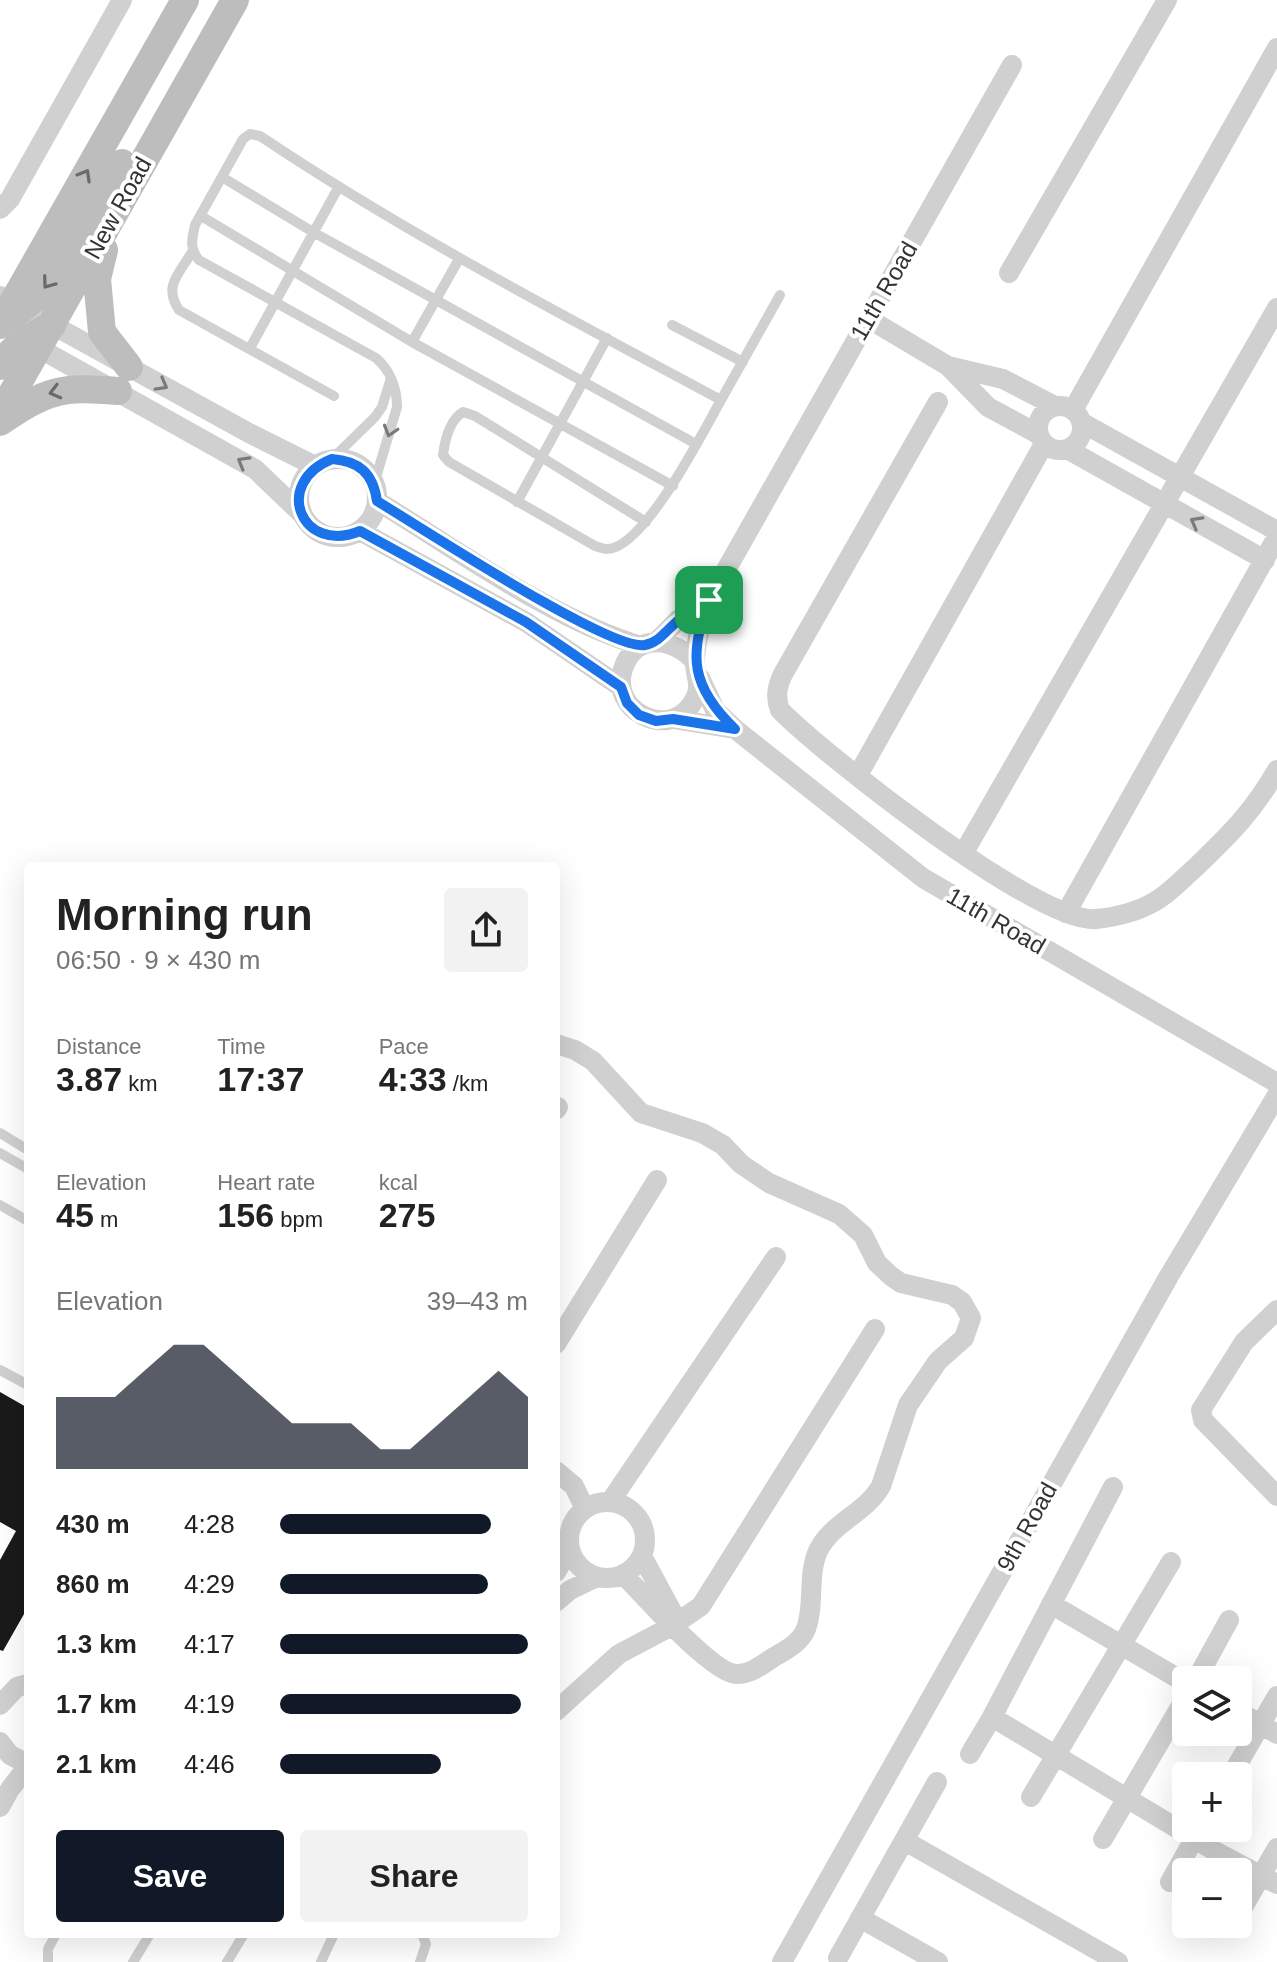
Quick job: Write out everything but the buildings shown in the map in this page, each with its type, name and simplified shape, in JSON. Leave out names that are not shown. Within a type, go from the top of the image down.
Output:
[{"type":"main road","name":"New Road","points":[[0,415],[17,322],[185,0]]},
{"type":"main road","name":"New Road","points":[[17,322],[111,222],[235,0]]},
{"type":"main road","points":[[0,366],[17,322],[45,290],[150,118],[188,83]]},
{"type":"main road","points":[[0,422],[32,400],[53,391],[123,379],[102,332],[98,300],[97,279],[111,222]]},
{"type":"street","points":[[0,209],[10,199],[122,0]]},
{"type":"street","points":[[1009,273],[1167,0]]},
{"type":"street","points":[[869,319],[948,366],[988,407],[1055,450],[1067,449],[1078,441],[1070,413],[1277,48]]},
{"type":"street","name":"11th Road","points":[[1012,65],[709,600],[697,669],[715,710],[735,729],[923,878],[1277,1083]]},
{"type":"street","points":[[963,854],[1277,308]]},
{"type":"street","points":[[17,322],[123,379],[281,451],[323,462],[349,460],[364,469],[376,492],[539,600],[605,633],[648,644],[671,643],[685,650],[697,669],[698,694],[688,709],[673,719],[656,721],[639,715],[627,703],[621,687],[622,671],[629,656],[648,644]]},
{"type":"street","points":[[948,366],[1003,379],[1070,413],[1277,531]]},
{"type":"street","points":[[123,379],[255,469],[301,513],[311,528],[326,536],[344,537],[360,531],[372,518],[376,492]]},
{"type":"street","points":[[938,402],[777,686],[776,699],[780,710],[858,775],[963,854],[1066,913],[1094,920],[1142,908],[1166,895],[1247,816],[1277,770]]},
{"type":"street","points":[[858,775],[1041,439],[1037,428],[1041,416],[1070,413]]},
{"type":"street","points":[[1067,449],[1265,560]]},
{"type":"street","points":[[301,513],[299,496],[304,479],[323,462]]},
{"type":"street","points":[[360,531],[526,622],[621,687]]},
{"type":"street","points":[[1066,913],[1277,537]]},
{"type":"street","name":"11th Road","points":[[648,644],[709,600]]},
{"type":"street","name":"11th Road","points":[[673,719],[735,729]]},
{"type":"street","points":[[560,1045],[593,1061],[641,1113],[702,1133],[723,1145],[741,1164],[769,1183],[839,1214],[863,1235],[877,1263],[891,1276],[901,1283],[952,1295],[962,1302],[971,1318],[964,1338],[938,1361],[908,1405],[881,1486],[874,1498],[835,1531],[818,1552],[813,1570],[809,1619],[804,1633],[792,1647],[749,1673],[737,1674],[716,1667],[623,1574]]},
{"type":"street","name":"9th Road","points":[[782,1962],[1169,1276],[1277,1095]]},
{"type":"street","points":[[560,1338],[657,1180]]},
{"type":"street","points":[[610,1502],[776,1257]]},
{"type":"street","points":[[1277,1310],[1244,1342],[1201,1410],[1201,1415],[1277,1496]]},
{"type":"street","points":[[560,1707],[619,1654],[676,1626],[697,1611],[875,1329]]},
{"type":"street","points":[[560,1474],[574,1486],[585,1509]]},
{"type":"street","points":[[970,1754],[1113,1487]]},
{"type":"street","points":[[560,1565],[570,1549],[572,1527],[585,1509],[597,1503],[620,1504],[637,1516],[645,1535],[642,1556],[637,1563],[623,1574],[606,1578],[597,1577],[580,1566],[570,1549]]},
{"type":"street","points":[[642,1556],[676,1626]]},
{"type":"street","points":[[1031,1797],[1171,1562]]},
{"type":"street","points":[[560,1599],[597,1577]]},
{"type":"street","points":[[1051,1604],[1172,1675]]},
{"type":"street","points":[[1204,1666],[1229,1620]]},
{"type":"street","points":[[0,1705],[15,1684]]},
{"type":"street","points":[[1242,1762],[1269,1729],[1277,1696]]},
{"type":"street","points":[[992,1717],[1127,1799],[1172,1821]]},
{"type":"street","points":[[1103,1839],[1172,1721]]},
{"type":"street","points":[[0,1742],[10,1755],[24,1763]]},
{"type":"street","points":[[0,1807],[24,1771]]},
{"type":"street","points":[[838,1958],[937,1782]]},
{"type":"street","points":[[905,1841],[1118,1962]]},
{"type":"street","points":[[1170,1882],[1192,1842]]},
{"type":"street","points":[[1211,1842],[1269,1880]]},
{"type":"street","points":[[1252,1900],[1269,1880],[1277,1848]]},
{"type":"street","points":[[860,1918],[938,1962]]},
{"type":"lane","points":[[334,396],[179,310],[171,298],[171,287],[192,252],[191,240],[201,216],[243,139],[250,134],[260,136],[338,188],[459,259],[721,400]]},
{"type":"lane","points":[[222,177],[313,232],[696,444]]},
{"type":"lane","points":[[250,348],[338,188]]},
{"type":"lane","points":[[201,216],[412,342],[673,486]]},
{"type":"lane","points":[[192,252],[199,260],[387,367],[397,396],[397,407],[376,492]]},
{"type":"lane","points":[[412,342],[459,259]]},
{"type":"lane","points":[[646,522],[475,416],[463,412],[455,417],[444,444],[443,455],[449,462],[595,546],[608,549],[619,545],[646,522],[673,486],[780,295]]},
{"type":"lane","points":[[672,325],[743,362]]},
{"type":"lane","points":[[517,502],[607,338]]},
{"type":"lane","points":[[323,462],[382,407],[391,378]]},
{"type":"lane","points":[[2,1138],[24,1148]]},
{"type":"lane","points":[[0,1153],[24,1167]]},
{"type":"lane","points":[[0,1205],[24,1219]]},
{"type":"lane","points":[[0,1370],[24,1383]]},
{"type":"lane","points":[[48,1962],[48,1949],[54,1938]]},
{"type":"lane","points":[[133,1962],[148,1938]]},
{"type":"lane","points":[[227,1962],[242,1938]]},
{"type":"lane","points":[[321,1962],[332,1938]]},
{"type":"lane","points":[[420,1962],[426,1944],[424,1938]]},
{"type":"route","points":[[332,459],[349,460],[364,469],[374,484],[377,501],[539,600],[622,641],[641,646],[656,642],[678,620],[709,600],[695,662],[715,710],[735,729],[673,719],[656,721],[639,715],[627,703],[621,687],[526,622],[360,531],[344,537],[326,536],[311,528],[301,513],[299,496],[304,479],[315,466],[332,459]]}]
